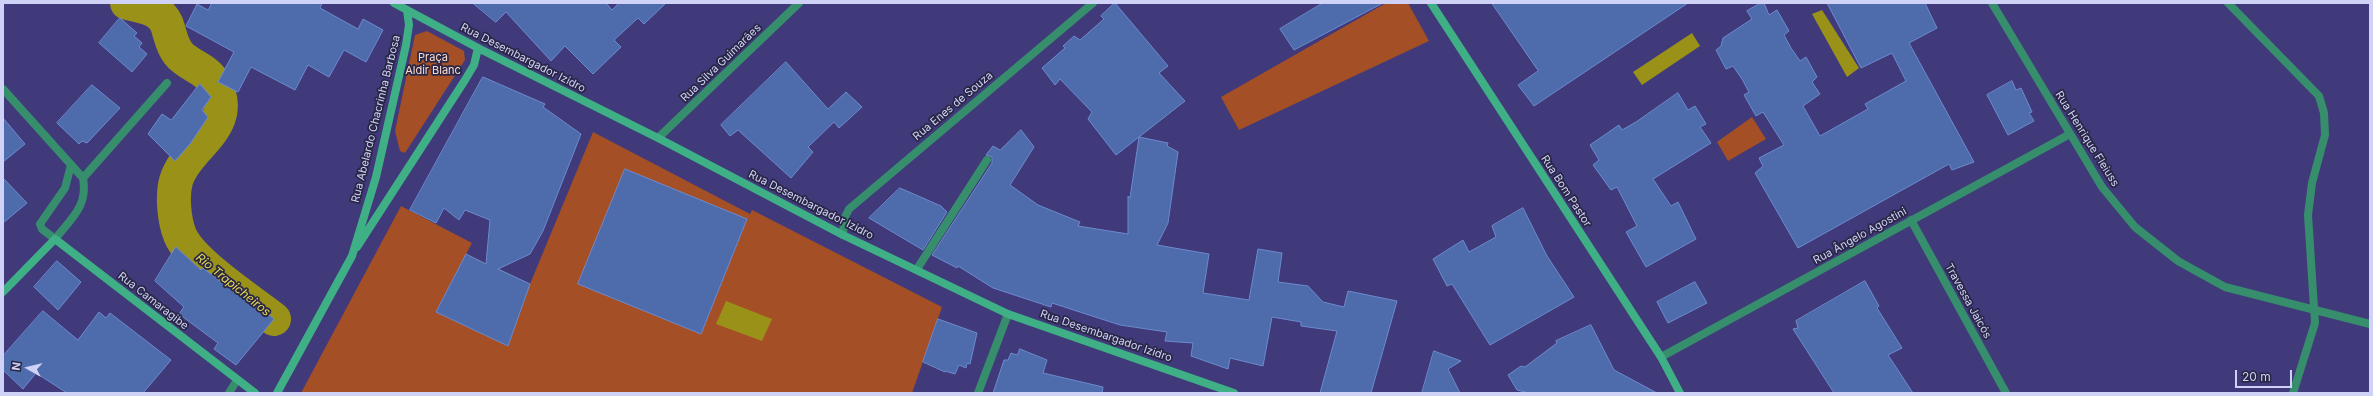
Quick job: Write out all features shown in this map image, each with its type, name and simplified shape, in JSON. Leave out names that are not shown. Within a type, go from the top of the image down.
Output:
[{"type":"street","name":"Rua Desembargador Izidro","points":[[394,3],[478,48],[658,138],[843,235],[917,269],[1008,314],[1234,393]]},
{"type":"street","name":"Rua Silva Guimarães","points":[[658,138],[799,3]]},
{"type":"street","name":"Rua Enes de Souza","points":[[843,235],[845,216],[849,209],[1093,3]]},
{"type":"street","name":"Rua Bom Pastor","points":[[1431,3],[1661,358],[1680,393]]},
{"type":"street","name":"Rua Henrique Fleiuss","points":[[1992,3],[2102,186],[2135,227],[2178,261],[2225,287],[2370,324]]},
{"type":"street","points":[[2228,3],[2319,96],[2324,113],[2325,135],[2312,183],[2308,215],[2315,324],[2293,393]]},
{"type":"street","name":"Rua Abelardo Chacrinha Barbosa","points":[[352,256],[376,177],[406,45],[409,25],[407,10]]},
{"type":"street","name":"Rua Abelardo Chacrinha Barbosa","points":[[276,393],[352,256],[474,65],[478,48]]},
{"type":"street","points":[[83,178],[167,83]]},
{"type":"street","points":[[3,89],[83,178],[85,192],[81,207],[55,239],[3,292]]},
{"type":"street","name":"Rua Ângelo Agostini","points":[[1661,358],[2070,134]]},
{"type":"street","points":[[917,269],[987,160]]},
{"type":"street","name":"Rua Camaragibe","points":[[71,165],[65,188],[40,224],[42,230],[255,393]]},
{"type":"street","name":"Travessa Jaicós","points":[[1911,220],[2006,393]]},
{"type":"street","points":[[978,393],[1008,314]]},
{"type":"street","points":[[229,393],[237,380]]},
{"type":"green space","points":[[1386,3],[1408,3],[1429,41],[1239,130],[1221,97]]},
{"type":"green space","name":"Praça Aldir Blanc","points":[[427,31],[464,51],[465,60],[405,153],[400,151],[395,131],[415,35]]},
{"type":"green space","points":[[1752,117],[1766,139],[1728,161],[1717,142]]},
{"type":"green space","points":[[593,132],[750,214],[752,210],[942,307],[912,393],[301,393],[401,206],[472,243],[466,254],[530,284]]},
{"type":"shaded area","points":[[1822,10],[1859,68],[1847,77],[1812,14]]},
{"type":"shaded area","points":[[1692,33],[1700,46],[1642,85],[1633,72]]},
{"type":"shaded area","points":[[726,301],[772,319],[762,341],[716,324]]},
{"type":"building","points":[[212,3],[322,3],[320,8],[358,29],[363,19],[383,30],[366,62],[344,50],[329,77],[308,65],[295,90],[251,67],[238,92],[218,82],[234,52],[186,26],[197,4],[208,10]]},
{"type":"building","points":[[473,3],[606,3],[612,10],[619,3],[666,3],[644,24],[638,18],[614,40],[621,47],[593,74],[565,46],[551,61],[506,12],[496,22]]},
{"type":"building","points":[[1115,3],[1168,66],[1159,73],[1185,101],[1116,155],[1088,119],[1092,112],[1060,79],[1055,85],[1042,68],[1065,48],[1063,46],[1074,36],[1080,40],[1104,19],[1101,16]]},
{"type":"building","points":[[1323,3],[1383,3],[1294,50],[1280,29]]},
{"type":"building","points":[[1492,3],[1688,3],[1534,106],[1518,85],[1538,71]]},
{"type":"building","points":[[1761,3],[1764,3],[1769,15],[1777,10],[1789,31],[1784,35],[1791,48],[1800,61],[1806,57],[1817,77],[1812,82],[1820,94],[1803,106],[1820,136],[1868,109],[1865,104],[1906,81],[1892,53],[1861,68],[1827,3],[1925,3],[1937,28],[1909,43],[1974,162],[1952,170],[1949,164],[1798,248],[1755,173],[1763,166],[1759,158],[1784,145],[1763,112],[1756,116],[1744,95],[1749,92],[1742,79],[1733,66],[1726,69],[1716,50],[1721,46],[1723,38],[1752,19],[1747,11]]},
{"type":"building","points":[[120,18],[137,33],[134,36],[142,43],[139,47],[147,54],[132,72],[99,43]]},
{"type":"building","points":[[786,62],[828,109],[846,92],[862,107],[839,128],[834,122],[808,147],[813,152],[791,178],[738,130],[730,136],[721,125]]},
{"type":"building","points":[[483,77],[545,104],[543,107],[581,134],[543,231],[530,254],[498,269],[530,284],[508,346],[436,312],[466,254],[486,264],[490,220],[465,210],[459,220],[444,208],[436,223],[410,210]]},
{"type":"building","points":[[2012,81],[2016,90],[2021,88],[2032,112],[2029,113],[2034,121],[2008,135],[1987,95]]},
{"type":"building","points":[[200,84],[211,97],[202,110],[208,117],[190,144],[175,161],[148,134],[162,114],[171,120]]},
{"type":"building","points":[[92,85],[120,108],[87,143],[82,141],[79,144],[57,123]]},
{"type":"building","points":[[1678,93],[1688,110],[1695,106],[1706,124],[1700,127],[1711,143],[1653,179],[1671,206],[1678,202],[1696,239],[1646,267],[1626,232],[1637,226],[1617,187],[1611,190],[1593,165],[1599,160],[1590,145],[1619,125],[1622,130],[1636,122]]},
{"type":"building","points":[[3,118],[25,144],[3,162]]},
{"type":"building","points":[[1021,130],[1034,147],[1010,185],[1038,205],[1080,222],[1078,226],[1128,234],[1128,196],[1130,198],[1139,137],[1168,143],[1167,146],[1178,152],[1168,223],[1157,245],[1209,254],[1203,293],[1249,300],[1258,249],[1282,253],[1278,282],[1308,286],[1323,302],[1344,307],[1348,291],[1397,301],[1371,393],[1320,393],[1337,331],[1301,326],[1301,322],[1272,317],[1263,366],[1230,358],[1228,369],[1191,356],[1193,343],[1165,341],[1167,332],[1120,325],[1052,303],[1051,307],[993,288],[958,266],[957,268],[932,255],[992,163],[992,157],[986,155],[993,146],[1000,150]]},
{"type":"building","points":[[625,169],[747,219],[701,334],[578,284]]},
{"type":"building","points":[[3,178],[27,203],[3,223]]},
{"type":"building","points":[[900,188],[941,206],[947,212],[923,250],[869,218]]},
{"type":"building","points":[[1523,208],[1547,256],[1574,297],[1490,345],[1452,284],[1447,286],[1433,259],[1463,240],[1469,252],[1496,237],[1492,226]]},
{"type":"building","points":[[176,247],[201,270],[203,268],[225,285],[226,282],[274,319],[236,365],[214,349],[218,343],[179,314],[184,307],[155,281]]},
{"type":"building","points":[[57,261],[81,282],[58,310],[34,287]]},
{"type":"building","points":[[1865,281],[1879,306],[1877,308],[1902,348],[1888,355],[1913,393],[1834,393],[1793,329],[1798,328],[1796,321]]},
{"type":"building","points":[[1695,282],[1707,303],[1668,323],[1657,302]]},
{"type":"building","points":[[43,311],[78,340],[99,312],[106,318],[110,313],[171,360],[143,393],[67,393],[36,373],[23,389],[3,370],[3,356]]},
{"type":"building","points":[[938,319],[977,333],[970,364],[967,363],[966,368],[959,365],[955,374],[945,372],[923,362]]},
{"type":"building","points":[[1591,325],[1614,370],[1657,393],[1529,393],[1517,390],[1508,375],[1521,366],[1525,367],[1557,343],[1556,341]]},
{"type":"building","points":[[1020,349],[1047,360],[1043,373],[1103,387],[1102,393],[993,393],[1004,360],[1008,360],[1011,353],[1017,355]]},
{"type":"building","points":[[1434,351],[1461,361],[1448,369],[1460,393],[1422,393]]},
{"type":"waterway","name":"Rio Trapicheiros","points":[[127,3],[152,10],[162,17],[166,22],[173,44],[178,53],[186,61],[210,77],[220,97],[221,111],[216,123],[209,134],[190,156],[176,181],[174,208],[180,235],[186,246],[208,268],[274,319]]}]
